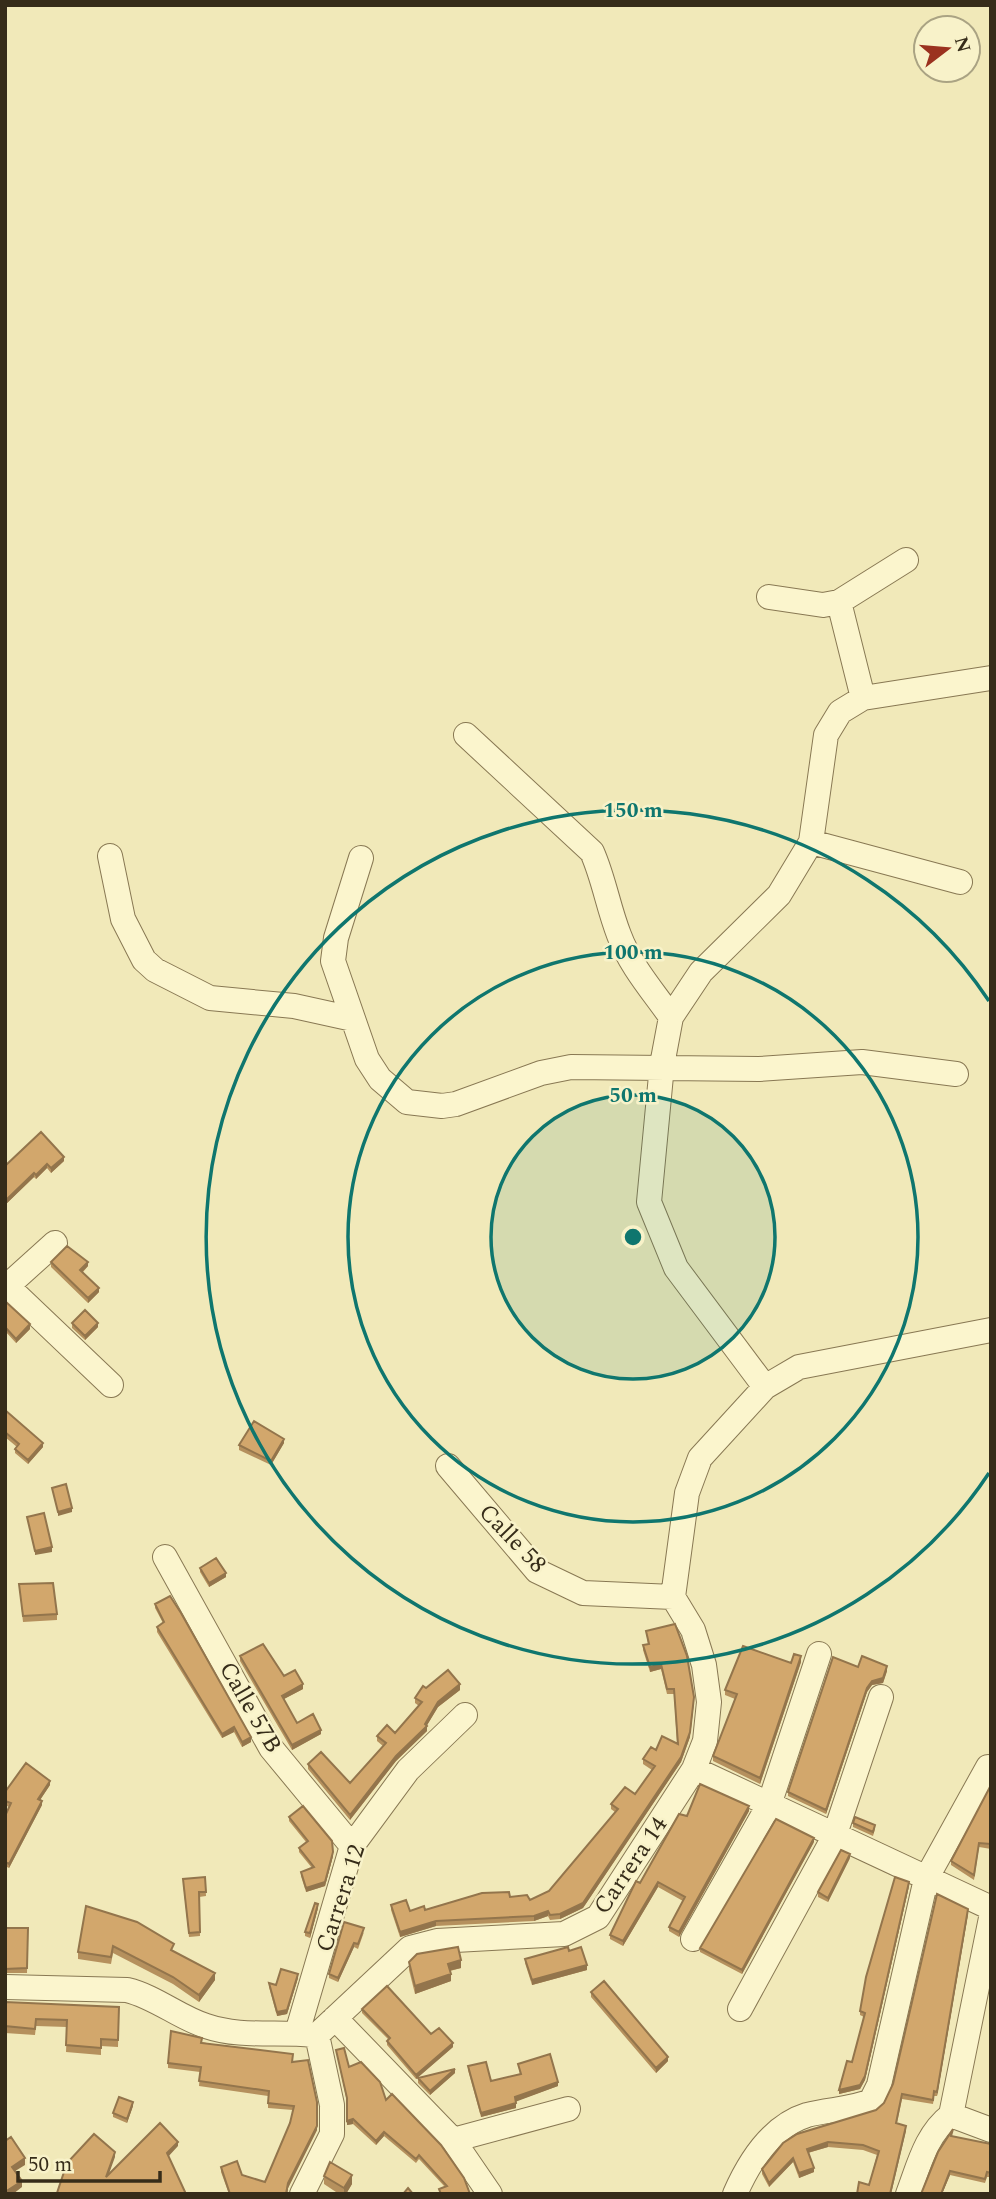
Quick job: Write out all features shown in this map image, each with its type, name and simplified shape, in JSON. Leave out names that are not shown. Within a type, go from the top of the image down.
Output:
[{"type":"street","points":[[769,597],[814,604],[839,602],[906,560]]},
{"type":"street","points":[[839,602],[863,698]]},
{"type":"street","points":[[765,1387],[676,1268],[649,1202],[662,1065],[671,1017],[701,972],[779,895],[811,842],[826,735],[840,712],[863,698],[991,678]]},
{"type":"street","points":[[466,735],[592,852],[601,872],[618,933],[630,959],[671,1017]]},
{"type":"street","points":[[811,842],[960,882]]},
{"type":"street","points":[[110,856],[123,919],[144,960],[155,970],[210,998],[294,1006],[353,1019]]},
{"type":"street","points":[[361,858],[333,952],[333,961],[373,1069],[380,1079],[407,1102],[456,1104],[541,1073],[571,1066],[662,1065],[759,1069],[862,1062],[956,1074]]},
{"type":"street","points":[[55,1242],[6,1287],[111,1385]]},
{"type":"street","points":[[673,1597],[687,1493],[700,1458],[765,1387],[799,1367],[991,1330]]},
{"type":"street","name":"Calle 58","points":[[448,1466],[537,1571],[583,1593],[673,1597]]},
{"type":"street","name":"Calle 57B","points":[[165,1557],[271,1748],[352,1846]]},
{"type":"street","name":"Carrera 14","points":[[317,2029],[410,1948],[437,1941],[564,1934],[598,1917],[694,1769],[705,1741],[709,1702],[704,1665],[694,1630],[673,1597]]},
{"type":"street","points":[[693,1939],[769,1805],[819,1654]]},
{"type":"street","points":[[740,2009],[834,1837],[881,1697]]},
{"type":"street","name":"Carrera 12","points":[[317,2029],[352,1846],[408,1770],[465,1715]]},
{"type":"street","points":[[735,2194],[762,2147],[784,2126],[807,2115],[855,2108],[871,2101],[879,2085],[926,1879],[988,1767]]},
{"type":"street","points":[[694,1769],[834,1837],[991,1908]]},
{"type":"street","points":[[908,2194],[927,2145],[939,2124],[951,2115],[991,1918]]},
{"type":"street","points":[[5,1987],[127,1990],[144,1994],[203,2025],[233,2034],[317,2029],[453,2140],[490,2194]]},
{"type":"street","points":[[302,2194],[332,2134],[332,2105],[317,2029]]},
{"type":"street","points":[[453,2140],[568,2109]]},
{"type":"street","points":[[951,2115],[991,2130]]},
{"type":"building","points":[[41,1132],[64,1157],[51,1168],[47,1164],[36,1175],[34,1173],[5,1201],[5,1166]]},
{"type":"building","points":[[67,1246],[88,1262],[80,1270],[99,1288],[88,1298],[51,1262]]},
{"type":"building","points":[[5,1301],[30,1324],[16,1339],[5,1327]]},
{"type":"building","points":[[85,1310],[98,1323],[85,1336],[72,1323]]},
{"type":"building","points":[[5,1410],[43,1443],[28,1460],[15,1449],[19,1444],[5,1432]]},
{"type":"building","points":[[254,1421],[284,1439],[271,1461],[239,1445]]},
{"type":"building","points":[[66,1484],[72,1508],[58,1512],[52,1488]]},
{"type":"building","points":[[44,1513],[52,1547],[35,1551],[27,1517]]},
{"type":"building","points":[[216,1558],[226,1573],[209,1583],[200,1568]]},
{"type":"building","points":[[53,1583],[57,1614],[23,1616],[19,1584]]},
{"type":"building","points":[[170,1596],[251,1737],[242,1742],[234,1727],[222,1734],[157,1627],[164,1622],[155,1604]]},
{"type":"building","points":[[675,1624],[687,1656],[694,1697],[690,1732],[681,1757],[583,1903],[560,1914],[550,1915],[548,1911],[534,1916],[436,1921],[400,1932],[391,1905],[406,1900],[410,1911],[424,1906],[425,1910],[482,1893],[509,1892],[510,1897],[527,1895],[530,1900],[549,1891],[618,1809],[611,1804],[625,1787],[635,1794],[655,1766],[643,1759],[651,1747],[656,1750],[662,1736],[678,1744],[674,1689],[667,1689],[661,1664],[650,1667],[643,1645],[649,1644],[646,1631]]},
{"type":"building","points":[[263,1644],[284,1676],[295,1670],[303,1684],[282,1696],[297,1723],[313,1714],[321,1730],[292,1745],[240,1656]]},
{"type":"building","points":[[743,1646],[791,1663],[794,1654],[801,1656],[760,1778],[713,1756],[737,1694],[725,1690]]},
{"type":"building","points":[[862,1656],[887,1666],[883,1678],[872,1681],[867,1688],[826,1810],[788,1792],[833,1657],[858,1667]]},
{"type":"building","points":[[448,1670],[460,1684],[438,1702],[425,1724],[427,1726],[396,1756],[350,1815],[308,1764],[321,1752],[350,1783],[386,1743],[377,1736],[387,1725],[395,1733],[422,1702],[415,1698],[423,1686],[426,1688]]},
{"type":"building","points":[[26,1763],[50,1781],[38,1799],[42,1801],[9,1864],[5,1862],[5,1816],[11,1803],[5,1801],[5,1792]]},
{"type":"building","points":[[700,1784],[749,1806],[679,1932],[669,1927],[685,1897],[658,1882],[623,1941],[610,1935],[636,1881],[640,1883],[679,1814],[687,1816]]},
{"type":"building","points":[[991,1785],[991,1844],[979,1843],[974,1875],[951,1861]]},
{"type":"building","points":[[303,1806],[332,1841],[333,1852],[325,1882],[306,1888],[301,1872],[314,1867],[299,1848],[308,1841],[289,1817]]},
{"type":"building","points":[[855,1817],[875,1825],[873,1832],[853,1823]]},
{"type":"building","points":[[776,1819],[814,1838],[742,1970],[700,1948]]},
{"type":"building","points":[[841,1850],[850,1854],[828,1898],[818,1892]]},
{"type":"building","points":[[205,1877],[206,1892],[199,1892],[200,1932],[189,1933],[183,1879]]},
{"type":"building","points":[[895,1877],[909,1882],[865,2076],[860,2085],[839,2090],[847,2061],[852,2062],[865,2013],[860,2011],[866,1977]]},
{"type":"building","points":[[937,1894],[968,1909],[937,2092],[934,2091],[933,2100],[902,2094],[896,2123],[906,2126],[890,2194],[857,2194],[859,2182],[869,2185],[879,2151],[863,2145],[828,2142],[807,2149],[814,2168],[799,2173],[793,2158],[769,2183],[762,2169],[783,2143],[797,2134],[876,2110],[884,2103],[893,2084]]},
{"type":"building","points":[[315,1903],[318,1904],[310,1933],[305,1932]]},
{"type":"building","points":[[86,1906],[137,1922],[174,1944],[171,1950],[215,1973],[199,1995],[173,1977],[113,1946],[111,1957],[78,1952]]},
{"type":"building","points":[[344,1922],[364,1928],[338,1978],[329,1974]]},
{"type":"building","points":[[5,1928],[28,1928],[27,1968],[5,1969]]},
{"type":"building","points":[[458,1947],[461,1960],[448,1964],[451,1974],[415,1986],[409,1962],[417,1954]]},
{"type":"building","points":[[568,1947],[569,1951],[581,1947],[587,1965],[532,1980],[525,1959]]},
{"type":"building","points":[[281,1969],[298,1974],[287,2010],[277,2012],[269,1983],[276,1985]]},
{"type":"building","points":[[604,1981],[668,2057],[656,2068],[591,1992]]},
{"type":"building","points":[[387,1986],[431,2034],[439,2028],[453,2043],[416,2075],[387,2041],[390,2038],[362,2009]]},
{"type":"building","points":[[5,2002],[119,2007],[118,2040],[101,2039],[101,2048],[66,2045],[67,2020],[36,2019],[35,2029],[5,2026]]},
{"type":"building","points":[[171,2031],[202,2038],[201,2043],[293,2054],[292,2062],[308,2060],[317,2102],[317,2126],[288,2183],[286,2194],[230,2194],[221,2167],[237,2161],[242,2175],[265,2182],[290,2123],[294,2106],[268,2103],[269,2091],[199,2081],[201,2067],[168,2063]]},
{"type":"building","points":[[344,2048],[349,2067],[361,2062],[380,2082],[386,2100],[392,2094],[441,2145],[464,2178],[470,2194],[441,2194],[439,2189],[447,2186],[419,2155],[416,2159],[384,2132],[376,2141],[353,2119],[347,2121],[347,2098],[336,2050]]},
{"type":"building","points":[[550,2054],[558,2082],[515,2097],[516,2103],[481,2113],[468,2066],[486,2062],[491,2081],[521,2074],[518,2064]]},
{"type":"building","points":[[455,2069],[430,2091],[418,2078]]},
{"type":"building","points":[[119,2097],[133,2102],[127,2119],[113,2113]]},
{"type":"building","points":[[160,2123],[178,2142],[167,2153],[186,2194],[57,2193],[67,2163],[94,2134],[115,2152],[106,2177]]},
{"type":"building","points":[[953,2129],[951,2136],[991,2144],[991,2173],[987,2172],[985,2179],[950,2171],[941,2194],[921,2194],[938,2152]]},
{"type":"building","points":[[11,2137],[25,2158],[12,2167],[22,2181],[5,2192],[5,2141]]},
{"type":"building","points":[[330,2162],[352,2175],[344,2188],[324,2176]]}]
